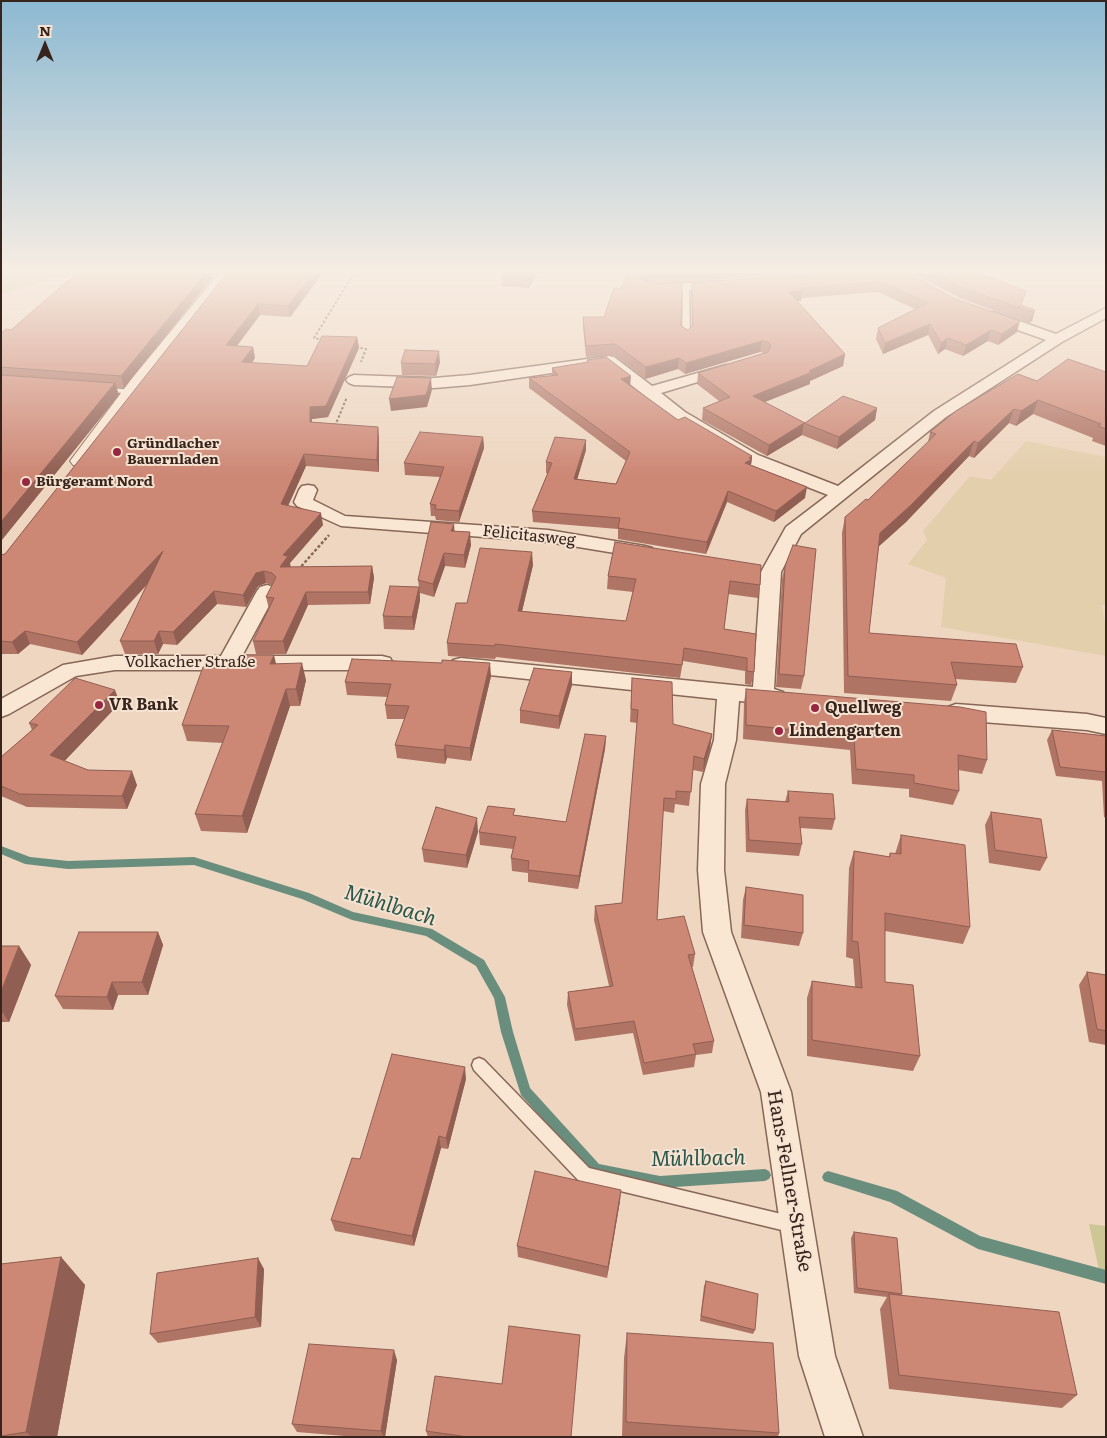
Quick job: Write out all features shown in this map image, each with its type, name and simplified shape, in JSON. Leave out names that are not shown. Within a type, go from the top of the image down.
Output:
[{"type":"street","points":[[70,473],[173,340]]},
{"type":"street","points":[[763,696],[771,572],[793,531],[940,414],[1055,340]]},
{"type":"street","points":[[354,380],[443,382],[609,360],[679,415],[752,459],[839,493]]},
{"type":"street","points":[[648,392],[742,364]]},
{"type":"street","name":"Felicitasweg","points":[[308,490],[303,502],[341,521],[548,536],[664,555]]},
{"type":"street","points":[[752,569],[771,572]]},
{"type":"street","points":[[228,662],[267,591]]},
{"type":"street","name":"Volkacher Straße","points":[[1,709],[71,670],[87,666],[149,662],[401,663]]},
{"type":"street","points":[[439,664],[487,667],[798,699]]},
{"type":"street","name":"Hans-Fellner-Straße","points":[[729,693],[725,740],[713,784],[711,870],[717,932],[776,1092],[817,1356],[844,1437]]},
{"type":"street","points":[[932,710],[1087,722],[1106,726]]},
{"type":"lane","points":[[94,389],[132,392]]},
{"type":"lane","points":[[478,1065],[584,1175],[798,1226]]},
{"type":"path","points":[[267,591],[286,583],[341,521]]},
{"type":"shaded area","points":[[1026,441],[1106,457],[1106,605],[1102,605],[1106,628],[1106,656],[941,627],[946,578],[908,564],[927,540],[923,531],[970,476],[991,480]]},
{"type":"shaded area","points":[[1089,1224],[1106,1226],[1106,1280],[1101,1279]]},
{"type":"building","points":[[1,340],[151,340],[121,376],[1,367]]},
{"type":"building","points":[[174,340],[230,340],[226,345],[253,347],[242,362],[307,366],[320,340],[356,340],[326,406],[310,407],[310,422],[378,427],[377,460],[304,454],[281,504],[321,513],[283,555],[288,556],[280,567],[372,566],[368,592],[306,592],[283,641],[253,641],[274,598],[266,597],[276,577],[272,573],[264,571],[256,573],[243,595],[214,591],[173,632],[159,631],[154,641],[120,641],[163,551],[77,642],[25,631],[12,642],[1,641],[1,555],[5,554]]},
{"type":"building","points":[[585,340],[832,340],[845,354],[809,371],[812,372],[753,396],[805,423],[843,396],[877,408],[839,437],[804,423],[769,445],[703,408],[730,397],[698,373],[768,352],[771,346],[768,342],[762,341],[686,363],[679,358],[646,367],[615,344],[586,346]]},
{"type":"building","points":[[953,340],[974,340],[966,345]]},
{"type":"building","points":[[405,350],[439,351],[435,364],[401,363]]},
{"type":"building","points":[[606,357],[631,376],[621,379],[678,420],[685,417],[752,456],[749,458],[752,459],[745,463],[807,487],[776,511],[728,491],[707,542],[618,528],[620,518],[532,511],[552,463],[546,462],[555,437],[586,440],[574,479],[616,484],[630,452],[529,378],[558,375],[552,368]]},
{"type":"building","points":[[1068,359],[1106,372],[1106,429],[1098,426],[1101,424],[1038,400],[1021,411],[1014,409],[978,443],[974,441],[910,506],[880,533],[869,633],[1016,644],[1023,667],[951,662],[957,685],[848,676],[845,517],[866,499],[868,500],[936,434],[930,432],[956,411],[1018,374],[1037,381]]},
{"type":"building","points":[[1,375],[115,383],[1,522]]},
{"type":"building","points":[[397,377],[431,378],[426,395],[389,399]]},
{"type":"building","points":[[420,432],[483,437],[459,511],[435,509],[436,505],[430,504],[444,467],[404,463]]},
{"type":"building","points":[[431,522],[454,524],[451,531],[470,532],[464,555],[444,553],[433,584],[418,580]]},
{"type":"building","points":[[615,542],[761,565],[760,585],[730,581],[724,629],[756,634],[754,672],[747,671],[747,658],[684,648],[682,665],[495,644],[495,646],[447,643],[456,603],[467,603],[480,548],[532,552],[518,611],[626,621],[636,579],[608,576]]},
{"type":"building","points":[[793,545],[816,549],[804,676],[779,674],[785,566]]},
{"type":"building","points":[[390,586],[419,587],[412,617],[383,616]]},
{"type":"building","points":[[243,655],[274,655],[270,664],[302,663],[296,689],[286,689],[242,816],[195,814],[229,726],[182,725],[203,667],[237,667]]},
{"type":"building","points":[[352,659],[442,663],[442,660],[490,663],[470,748],[445,745],[444,750],[395,745],[409,706],[385,705],[391,684],[345,682]]},
{"type":"building","points":[[534,668],[572,672],[559,716],[520,710]]},
{"type":"building","points":[[75,678],[115,690],[50,755],[88,770],[132,771],[122,796],[20,794],[1,786],[1,757],[38,725],[29,723]]},
{"type":"building","points":[[632,678],[672,682],[673,724],[712,734],[704,759],[694,756],[691,792],[676,791],[676,799],[664,798],[657,920],[684,916],[695,954],[688,955],[714,1041],[693,1044],[696,1054],[644,1063],[634,1021],[575,1029],[568,992],[613,986],[595,906],[622,903],[638,710],[631,709]]},
{"type":"building","points":[[746,689],[960,707],[986,712],[987,760],[958,755],[959,791],[914,783],[914,775],[856,769],[854,736],[746,725]]},
{"type":"building","points":[[1052,730],[1106,736],[1106,772],[1060,767]]},
{"type":"building","points":[[585,734],[606,736],[579,876],[528,870],[529,861],[511,858],[516,837],[479,832],[488,806],[515,809],[513,815],[566,822]]},
{"type":"building","points":[[788,791],[833,794],[835,819],[799,817],[802,844],[749,840],[747,799],[789,802]]},
{"type":"building","points":[[436,807],[477,818],[466,855],[422,849]]},
{"type":"building","points":[[991,812],[1041,819],[1047,858],[995,850]]},
{"type":"building","points":[[901,835],[965,845],[970,927],[885,913],[885,982],[913,985],[920,1056],[812,1040],[812,981],[862,988],[858,942],[852,941],[854,851],[890,857],[890,853],[901,854]]},
{"type":"building","points":[[746,887],[803,895],[803,933],[744,925]]},
{"type":"building","points":[[79,932],[158,932],[142,982],[112,982],[107,997],[55,996]]},
{"type":"building","points":[[1,946],[19,946],[1,992]]},
{"type":"building","points":[[1087,972],[1106,975],[1106,1031],[1097,1029]]},
{"type":"building","points":[[392,1054],[465,1067],[446,1138],[439,1136],[412,1236],[331,1220],[352,1158],[360,1159]]},
{"type":"building","points":[[535,1171],[621,1190],[608,1267],[517,1246]]},
{"type":"building","points":[[854,1232],[897,1238],[902,1294],[857,1288]]},
{"type":"building","points":[[61,1257],[26,1432],[1,1436],[1,1264]]},
{"type":"building","points":[[258,1258],[255,1317],[150,1334],[157,1273]]},
{"type":"building","points":[[706,1281],[758,1294],[755,1330],[701,1316]]},
{"type":"building","points":[[889,1294],[1059,1312],[1077,1395],[899,1375]]},
{"type":"building","points":[[509,1326],[580,1335],[571,1437],[468,1437],[426,1431],[435,1376],[502,1384]]},
{"type":"building","points":[[627,1333],[773,1343],[779,1433],[626,1422]]},
{"type":"building","points":[[309,1344],[394,1350],[381,1431],[292,1424]]},
{"type":"waterway","name":"Mühlbach","points":[[1,850],[29,861],[68,865],[194,861],[305,896],[352,916],[428,932],[480,963],[499,997],[507,1032],[525,1091],[596,1170],[660,1182],[765,1175]]},
{"type":"waterway","name":"Mühlbach","points":[[828,1177],[892,1196],[978,1242],[1106,1277]]},
{"type":"place","name":"Gründlacher Bauernladen","points":[[117,452]]},
{"type":"place","name":"Bürgeramt Nord","points":[[26,482]]},
{"type":"place","name":"VR Bank","points":[[99,705]]},
{"type":"place","name":"Quellweg","points":[[815,708]]},
{"type":"place","name":"Lindengarten","points":[[779,731]]}]
